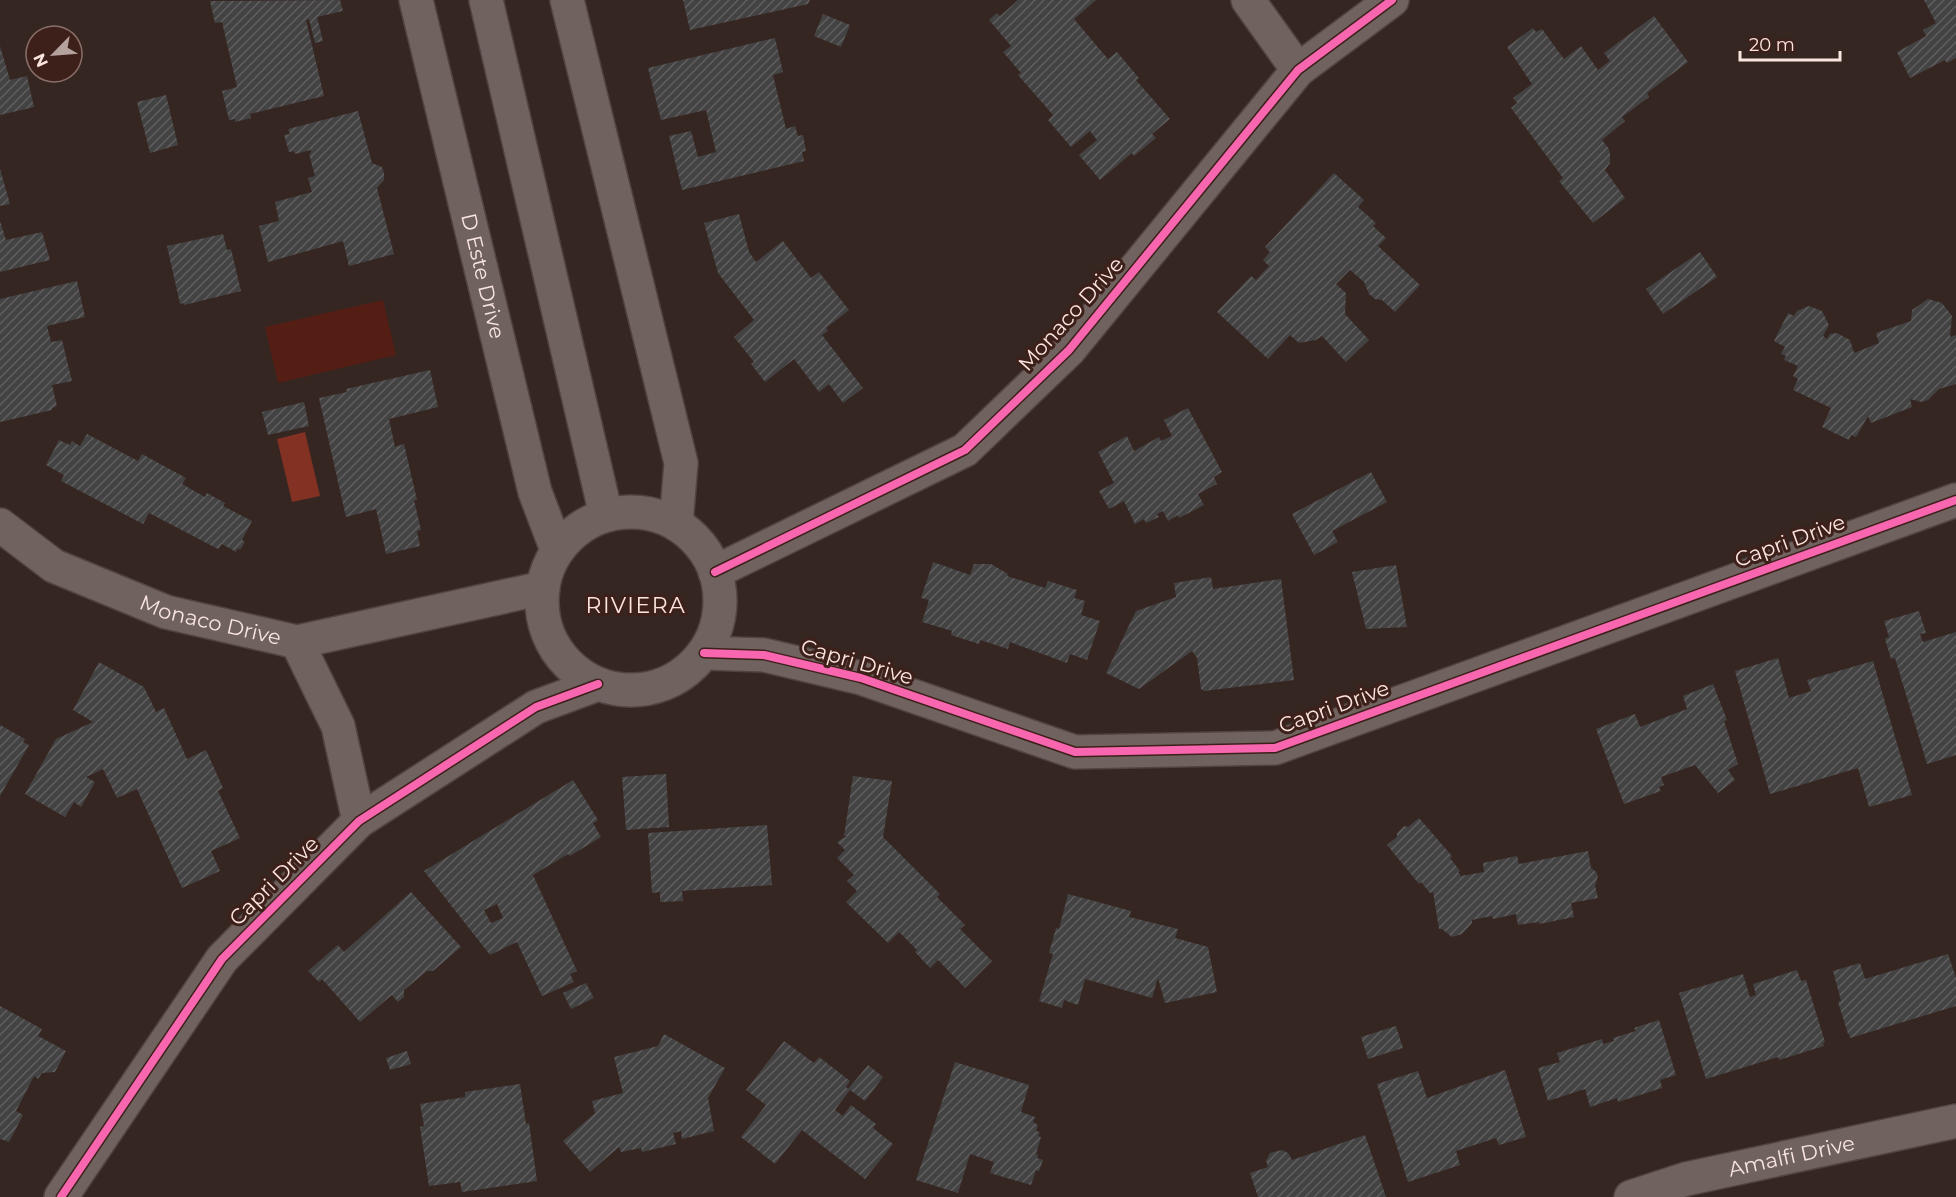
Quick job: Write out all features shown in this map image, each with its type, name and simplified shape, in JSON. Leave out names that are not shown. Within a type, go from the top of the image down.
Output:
[{"type":"street","name":"D Este Drive","points":[[416,0],[535,492],[557,550]]},
{"type":"street","points":[[486,0],[606,515]]},
{"type":"street","points":[[567,0],[681,463],[676,524]]},
{"type":"street","points":[[1248,0],[1298,70]]},
{"type":"street","name":"Monaco Drive","points":[[715,572],[965,450],[1069,350],[1298,70],[1392,0]]},
{"type":"street","name":"Capri Drive","points":[[704,652],[764,655],[861,678],[1075,752],[1275,748],[1956,500]]},
{"type":"street","points":[[630,512],[654,515],[676,524],[692,537],[705,553],[715,572],[720,599],[716,627],[704,652],[683,674],[656,687],[627,690],[598,684],[573,668],[554,646],[543,618],[543,588],[548,568],[557,550],[578,528],[606,515],[630,512]]},
{"type":"street","name":"Monaco Drive","points":[[0,525],[54,567],[166,612],[297,642],[543,588]]},
{"type":"street","points":[[297,642],[338,726],[359,821]]},
{"type":"street","name":"Capri Drive","points":[[60,1197],[222,959],[359,821],[536,707],[598,684]]},
{"type":"street","name":"Amalfi Drive","points":[[1631,1197],[1686,1179],[1956,1121]]},
{"type":"shaded area","points":[[383,300],[396,355],[278,383],[265,327]]},
{"type":"shaded area","points":[[305,432],[320,496],[292,502],[277,439]]},
{"type":"building","points":[[340,0],[343,11],[317,17],[323,41],[315,43],[309,19],[306,20],[324,96],[250,114],[251,118],[235,122],[235,119],[229,120],[222,91],[237,87],[222,22],[215,23],[210,1]]},
{"type":"building","points":[[683,0],[810,0],[808,4],[690,30]]},
{"type":"building","points":[[1018,0],[1096,0],[1074,19],[1108,59],[1117,52],[1139,78],[1136,80],[1170,119],[1152,134],[1156,138],[1134,156],[1132,153],[1100,180],[1079,155],[1097,140],[1090,131],[1071,147],[1048,120],[1053,115],[1018,75],[1021,73],[1003,52],[1011,46],[989,20],[997,13],[1000,16]]},
{"type":"building","points":[[1924,0],[1956,0],[1956,58],[1947,63],[1945,60],[1910,78],[1897,52],[1926,36],[1923,30],[1936,23]]},
{"type":"building","points":[[823,14],[850,25],[841,47],[814,36]]},
{"type":"building","points":[[1654,16],[1688,62],[1647,93],[1649,97],[1622,117],[1625,121],[1602,140],[1610,154],[1610,163],[1605,170],[1625,198],[1593,223],[1559,181],[1563,178],[1511,108],[1517,103],[1513,98],[1532,84],[1507,47],[1533,28],[1536,32],[1542,29],[1564,59],[1581,46],[1598,70],[1610,61],[1604,53]]},
{"type":"building","points":[[775,38],[783,72],[773,75],[786,129],[795,126],[798,136],[803,135],[806,151],[802,152],[804,161],[682,190],[669,136],[691,131],[698,157],[716,152],[706,110],[661,120],[648,68]]},
{"type":"building","points":[[0,46],[10,80],[24,77],[24,84],[29,84],[34,107],[0,115]]},
{"type":"building","points":[[166,95],[178,145],[150,153],[137,102]]},
{"type":"building","points":[[358,111],[372,163],[382,167],[384,173],[384,180],[377,188],[394,254],[349,266],[343,241],[268,262],[259,226],[279,221],[275,202],[312,192],[308,178],[315,176],[309,154],[311,150],[295,154],[294,151],[289,152],[284,135],[290,134],[288,129]]},
{"type":"building","points":[[0,169],[10,204],[0,206]]},
{"type":"building","points":[[1334,173],[1364,200],[1358,207],[1376,223],[1373,226],[1386,238],[1378,246],[1420,285],[1395,312],[1382,300],[1375,299],[1369,294],[1364,282],[1350,270],[1336,284],[1346,293],[1345,314],[1369,340],[1346,362],[1322,336],[1316,340],[1299,343],[1290,335],[1268,359],[1217,312],[1251,276],[1256,280],[1269,266],[1263,260],[1270,252],[1265,247]]},
{"type":"building","points":[[739,214],[749,252],[756,262],[783,241],[811,278],[819,272],[849,310],[826,328],[828,331],[822,335],[863,388],[843,403],[829,384],[819,392],[794,359],[765,382],[751,364],[754,362],[734,337],[754,320],[718,273],[704,223]]},
{"type":"building","points":[[0,221],[6,240],[42,232],[50,260],[0,272]]},
{"type":"building","points":[[223,234],[227,250],[231,249],[241,291],[184,305],[184,303],[180,304],[167,246]]},
{"type":"building","points":[[1700,252],[1717,277],[1663,314],[1646,289]]},
{"type":"building","points":[[77,281],[85,317],[47,326],[51,342],[62,340],[72,381],[52,385],[57,406],[52,410],[0,422],[0,299]]},
{"type":"building","points":[[1928,299],[1942,303],[1952,316],[1950,337],[1956,335],[1956,384],[1939,389],[1928,400],[1921,402],[1910,399],[1912,407],[1871,423],[1868,416],[1856,437],[1851,435],[1849,440],[1822,427],[1831,408],[1793,390],[1798,379],[1793,376],[1798,366],[1784,360],[1786,356],[1781,354],[1785,347],[1774,341],[1788,313],[1794,316],[1797,311],[1809,306],[1822,311],[1829,325],[1823,336],[1827,339],[1830,334],[1837,333],[1850,340],[1854,353],[1879,343],[1876,333],[1911,321],[1912,310]]},
{"type":"building","points":[[430,370],[438,407],[389,419],[395,447],[404,444],[417,500],[414,500],[421,530],[417,531],[420,546],[386,554],[376,509],[346,517],[319,398],[347,392],[346,389]]},
{"type":"building","points":[[304,402],[309,426],[268,435],[262,412]]},
{"type":"building","points":[[1188,408],[1222,472],[1214,477],[1217,484],[1198,494],[1204,505],[1179,518],[1178,515],[1168,521],[1163,511],[1157,514],[1159,517],[1146,523],[1144,519],[1135,524],[1124,501],[1109,509],[1099,491],[1114,483],[1098,452],[1127,436],[1134,451],[1159,437],[1161,441],[1172,436],[1164,420]]},
{"type":"building","points":[[87,434],[138,461],[142,454],[186,478],[182,484],[205,497],[207,493],[225,503],[223,506],[252,521],[242,540],[245,542],[240,550],[238,548],[236,552],[222,544],[218,549],[149,513],[143,524],[61,481],[64,475],[46,465],[59,440],[70,445],[72,441],[80,446]]},
{"type":"building","points":[[1371,472],[1387,502],[1332,531],[1338,542],[1314,555],[1292,514]]},
{"type":"building","points":[[933,562],[970,575],[974,564],[991,564],[1008,574],[1007,576],[1045,588],[1048,581],[1077,590],[1074,598],[1085,601],[1081,615],[1100,621],[1087,660],[1070,654],[1067,663],[1010,642],[1008,649],[980,640],[979,644],[951,635],[952,631],[922,622],[929,600],[921,598]]},
{"type":"building","points":[[1396,565],[1407,627],[1366,629],[1352,572]]},
{"type":"building","points":[[1211,577],[1213,589],[1281,579],[1294,680],[1204,691],[1201,689],[1197,658],[1192,651],[1139,689],[1106,673],[1136,611],[1176,597],[1174,583]]},
{"type":"building","points":[[1919,611],[1926,633],[1920,634],[1923,642],[1956,632],[1956,755],[1927,764],[1895,658],[1891,659],[1885,639],[1889,637],[1884,621]]},
{"type":"building","points":[[1778,658],[1789,698],[1811,691],[1807,680],[1873,661],[1912,795],[1869,807],[1858,768],[1770,794],[1735,671]]},
{"type":"building","points":[[99,662],[144,687],[156,712],[164,708],[187,759],[206,750],[223,788],[218,791],[240,838],[211,851],[220,871],[182,888],[137,789],[117,798],[103,769],[86,777],[95,782],[81,807],[74,802],[65,817],[25,794],[56,739],[93,722],[73,710]]},
{"type":"building","points":[[1713,684],[1727,720],[1724,721],[1738,764],[1728,770],[1735,780],[1718,793],[1695,765],[1661,777],[1664,785],[1659,787],[1661,791],[1624,804],[1596,729],[1635,714],[1640,727],[1687,709],[1683,696]]},
{"type":"building","points":[[0,725],[25,739],[23,742],[29,745],[0,796]]},
{"type":"building","points":[[666,774],[669,827],[626,830],[622,777]]},
{"type":"building","points":[[853,776],[892,781],[883,837],[940,894],[937,897],[965,925],[960,929],[992,961],[965,988],[938,960],[930,968],[915,952],[917,950],[899,932],[888,943],[846,902],[857,891],[847,881],[854,875],[837,858],[845,850],[837,842],[847,836],[844,836]]},
{"type":"building","points":[[573,780],[598,820],[593,823],[601,837],[533,875],[577,971],[570,974],[574,982],[542,996],[517,942],[490,955],[424,871]],"holes":[[[497,904],[503,918],[491,923],[484,910]]]},
{"type":"building","points":[[1419,818],[1452,856],[1450,858],[1461,876],[1484,872],[1483,863],[1517,856],[1519,864],[1588,851],[1591,868],[1598,876],[1595,886],[1598,898],[1571,903],[1574,917],[1539,924],[1539,922],[1518,925],[1516,914],[1493,919],[1492,916],[1472,920],[1462,934],[1452,937],[1439,929],[1433,892],[1430,893],[1421,882],[1419,884],[1387,845],[1397,837],[1397,833],[1404,826],[1408,827]]},
{"type":"building","points":[[767,825],[772,885],[682,891],[683,901],[660,902],[660,892],[652,893],[648,833]]},
{"type":"building","points":[[411,892],[461,947],[433,971],[427,971],[404,990],[404,997],[398,1002],[392,995],[360,1022],[322,979],[319,982],[308,971],[338,945],[344,952]]},
{"type":"building","points":[[1068,894],[1131,911],[1129,917],[1178,929],[1175,938],[1208,947],[1217,992],[1165,1003],[1158,978],[1152,998],[1085,979],[1078,1005],[1064,1000],[1062,1008],[1039,1001],[1053,954],[1049,953],[1056,928],[1059,929]]},
{"type":"building","points":[[1948,954],[1956,978],[1956,1006],[1850,1038],[1838,1002],[1841,1001],[1833,971],[1860,963],[1865,979]]},
{"type":"building","points":[[1797,970],[1801,981],[1806,980],[1825,1042],[1824,1046],[1706,1079],[1679,993],[1743,974],[1750,997],[1756,995],[1753,984]]},
{"type":"building","points":[[586,983],[594,998],[571,1009],[563,993]]},
{"type":"building","points":[[0,1006],[42,1029],[38,1036],[66,1051],[55,1072],[42,1073],[38,1079],[34,1076],[16,1111],[23,1115],[9,1142],[0,1139]]},
{"type":"building","points":[[1659,1020],[1676,1075],[1660,1080],[1662,1088],[1618,1102],[1617,1098],[1590,1107],[1585,1089],[1548,1101],[1538,1068],[1560,1062],[1557,1053],[1602,1039],[1603,1044],[1614,1041],[1613,1038],[1636,1031],[1634,1028]]},
{"type":"building","points":[[1396,1026],[1403,1048],[1368,1059],[1361,1037]]},
{"type":"building","points":[[664,1034],[725,1068],[708,1098],[714,1131],[682,1139],[681,1131],[673,1133],[676,1144],[642,1152],[641,1148],[621,1152],[619,1147],[590,1172],[563,1141],[595,1113],[592,1101],[623,1093],[614,1057],[658,1046]]},
{"type":"building","points":[[784,1041],[814,1063],[819,1057],[850,1081],[846,1087],[848,1089],[868,1065],[883,1077],[865,1101],[850,1090],[835,1110],[843,1116],[851,1105],[876,1124],[873,1128],[893,1144],[865,1179],[802,1130],[775,1164],[741,1137],[766,1105],[746,1090]]},
{"type":"building","points":[[407,1051],[411,1064],[390,1070],[386,1058]]},
{"type":"building","points":[[955,1062],[1029,1085],[1021,1112],[1035,1117],[1033,1122],[1038,1125],[1036,1131],[1040,1132],[1038,1136],[1041,1137],[1036,1154],[1037,1158],[1043,1160],[1039,1171],[1036,1170],[1031,1185],[990,1173],[994,1162],[970,1154],[958,1193],[916,1180]]},
{"type":"building","points":[[1505,1070],[1526,1137],[1499,1145],[1496,1138],[1456,1151],[1460,1165],[1408,1182],[1377,1084],[1418,1071],[1427,1098]]},
{"type":"building","points":[[520,1084],[526,1124],[529,1123],[537,1181],[462,1192],[460,1182],[429,1186],[420,1127],[424,1126],[420,1104],[465,1097],[465,1092]]},
{"type":"building","points":[[1365,1135],[1386,1197],[1258,1197],[1250,1173],[1268,1167],[1266,1161],[1270,1153],[1282,1150],[1288,1153],[1292,1160]]},
{"type":"cycle path","points":[[715,572],[965,450],[1069,350],[1298,70],[1392,0]]},
{"type":"cycle path","points":[[704,653],[764,655],[861,678],[1075,752],[1275,748],[1956,500]]},
{"type":"cycle path","points":[[61,1197],[222,959],[359,821],[536,707],[598,684]]},
{"type":"district","name":"RIVIERA","points":[[636,605]]}]
